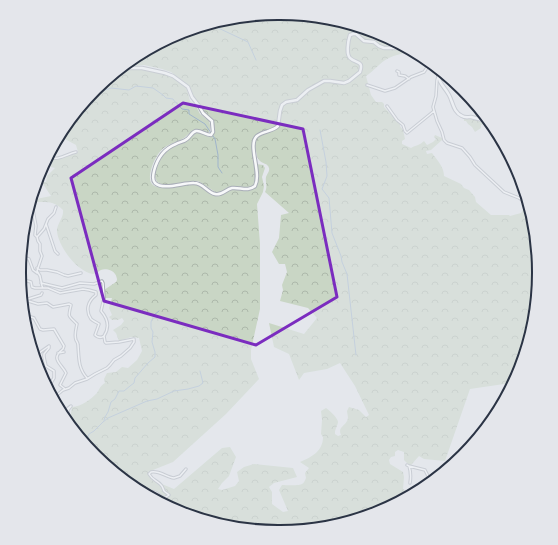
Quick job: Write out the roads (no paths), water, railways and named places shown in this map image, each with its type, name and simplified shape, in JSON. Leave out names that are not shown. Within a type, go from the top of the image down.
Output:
[{"type":"street","points":[[131,68],[142,68],[165,72],[174,76],[188,87],[192,97],[203,113],[212,121],[213,132],[211,135],[207,135],[200,131],[195,132],[186,140],[163,152],[158,160],[154,173],[154,180],[160,186],[197,183],[216,194],[220,194],[230,188],[250,189],[255,186],[257,180],[254,140],[257,136],[274,130],[278,126],[280,111],[286,102],[297,100],[308,90],[324,81],[330,80],[344,83],[359,74],[361,66],[359,62],[348,56],[349,38],[351,34],[358,35],[362,41],[365,42],[374,42],[384,48],[394,48]]},
{"type":"street","points":[[368,85],[385,91],[395,88],[424,72],[427,68]]},
{"type":"street","points":[[397,71],[399,72],[399,75],[406,76],[409,79]]},
{"type":"street","points":[[438,77],[433,107],[438,126],[442,132],[444,140],[447,143],[462,148],[475,165],[504,192],[521,199]]},
{"type":"street","points":[[438,77],[453,106],[460,115],[479,119]]},
{"type":"street","points":[[387,106],[397,120],[403,125],[407,133],[434,111]]},
{"type":"street","points":[[54,158],[76,152]]},
{"type":"street","points":[[37,237],[44,229],[48,219],[54,213],[56,207]]},
{"type":"street","points":[[33,214],[36,226],[35,235],[40,244],[42,256],[37,271],[43,288]]},
{"type":"street","points":[[46,224],[55,251],[58,254]]},
{"type":"street","points":[[27,259],[29,260],[33,271],[39,274]]},
{"type":"street","points":[[37,268],[40,270],[57,272],[64,276],[81,272]]},
{"type":"street","points":[[27,281],[31,282],[32,286],[35,288],[48,288],[62,293],[83,289],[96,292],[96,295],[92,298],[87,308],[91,319],[99,324],[95,335],[98,338],[104,336]]},
{"type":"street","points":[[41,283],[62,288],[80,283],[94,284],[102,281],[104,302],[101,311],[105,315],[108,327],[104,336],[105,342],[119,342],[134,338],[134,342],[130,348],[114,360],[110,366],[88,379],[75,383],[58,394]]},
{"type":"street","points":[[28,299],[37,297],[42,293]]},
{"type":"street","points":[[29,301],[38,304],[47,303],[53,307],[69,304],[71,305],[69,316],[77,324],[75,332],[78,343],[78,358],[84,375],[88,379]]},
{"type":"street","points":[[30,317],[34,318],[40,329],[54,329],[64,346],[63,349],[58,352],[57,358],[58,362],[66,372],[60,385],[65,389]]},
{"type":"street","points":[[40,353],[49,346],[44,354],[44,358],[46,366],[54,371],[54,378],[52,381]]},
{"type":"street","points":[[58,352],[64,352]]},
{"type":"street","points":[[67,409],[71,406],[68,411]]},
{"type":"street","points":[[410,483],[411,471],[408,465],[425,470],[429,476]]},
{"type":"street","points":[[165,498],[169,495],[160,484],[149,476],[150,472],[157,472],[174,478],[180,476],[186,468]]},
{"type":"street","points":[[153,491],[158,492],[162,496]]},
{"type":"waterway","points":[[218,28],[248,42],[256,60]]},
{"type":"waterway","points":[[105,90],[111,88],[129,90],[136,86],[153,88],[166,98],[173,99],[182,109],[189,110],[189,114],[205,124],[215,139],[218,155],[218,167],[222,173]]},
{"type":"waterway","points":[[320,130],[327,176],[322,189],[329,198],[332,233],[347,274],[356,355]]},
{"type":"waterway","points":[[104,420],[111,402],[115,399],[119,391],[124,391],[134,383],[135,378],[155,357],[152,342],[153,332],[151,322],[154,315],[159,311]]},
{"type":"waterway","points":[[88,437],[89,434],[108,418],[174,391],[199,386],[203,383],[200,371]]}]
